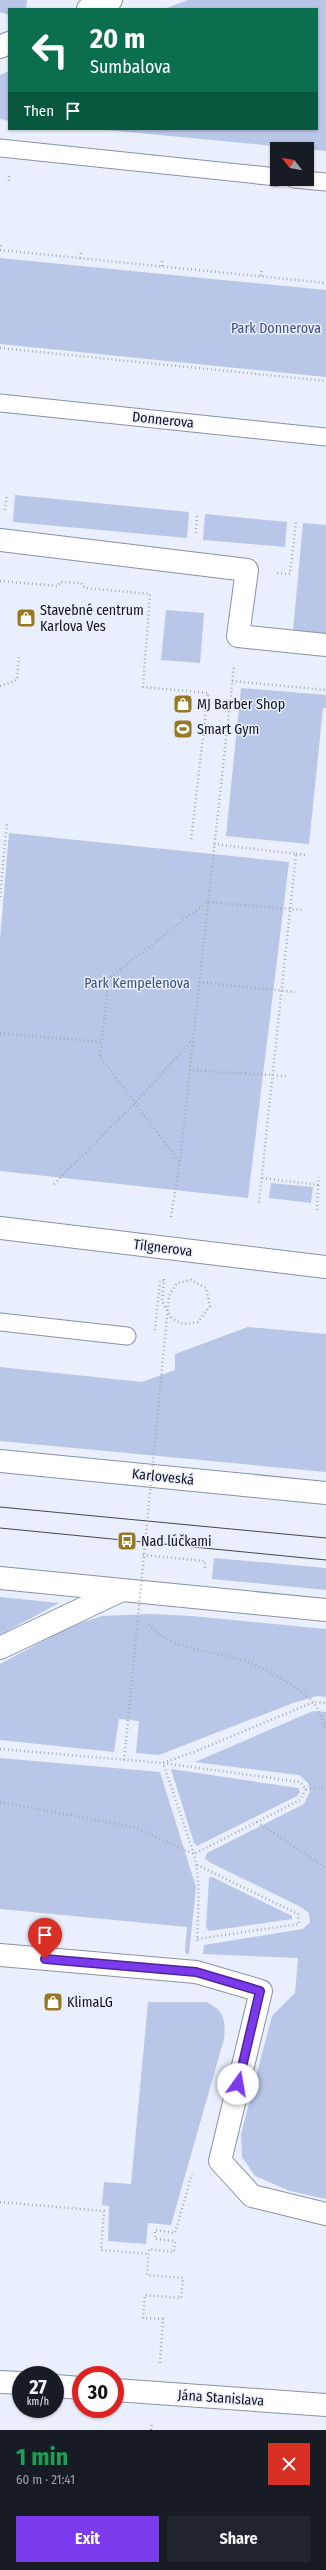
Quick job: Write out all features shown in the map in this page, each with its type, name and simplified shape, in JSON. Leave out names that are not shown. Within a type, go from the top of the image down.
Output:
[{"type":"street","points":[[91,8],[111,0]]},
{"type":"street","points":[[0,540],[247,570],[238,636],[326,645]]},
{"type":"street","name":"Tilgnerova","points":[[0,1228],[326,1267]]},
{"type":"street","name":"Karloveská","points":[[0,1461],[326,1493]]},
{"type":"street","points":[[0,1578],[326,1610]]},
{"type":"street","points":[[0,1648],[122,1590]]},
{"type":"street","points":[[0,1955],[196,1972],[260,1991],[220,2162],[252,2196],[326,2214]]},
{"type":"street","points":[[0,2382],[12,2383]]},
{"type":"street","name":"Jána Stanislava","points":[[124,2391],[326,2405]]},
{"type":"lane","points":[[0,148],[270,176]]},
{"type":"lane","points":[[314,181],[326,182]]},
{"type":"lane","name":"Donnerova","points":[[0,403],[326,436]]},
{"type":"lane","points":[[0,1322],[127,1336]]},
{"type":"path","points":[[1,245],[0,250],[326,282]]},
{"type":"path","points":[[80,258],[81,252]]},
{"type":"path","points":[[162,260],[162,266]]},
{"type":"path","points":[[261,276],[262,269]]},
{"type":"path","points":[[0,348],[326,381]]},
{"type":"path","points":[[247,570],[290,574],[296,522]]},
{"type":"path","points":[[0,580],[58,586],[60,582],[81,583],[85,588],[150,594],[143,687],[208,693],[191,841]]},
{"type":"path","points":[[170,1224],[180,1161],[198,982],[238,636]]},
{"type":"path","points":[[0,686],[17,680],[20,655]]},
{"type":"path","points":[[232,681],[326,690]]},
{"type":"path","points":[[0,897],[7,822]]},
{"type":"path","points":[[214,844],[308,855]]},
{"type":"path","points":[[259,1203],[296,854]]},
{"type":"path","points":[[180,1161],[134,1104],[100,1057],[109,978],[207,902],[303,910]]},
{"type":"path","points":[[198,982],[295,992]]},
{"type":"path","points":[[0,1033],[101,1042]]},
{"type":"path","points":[[54,1184],[134,1104],[192,1040]]},
{"type":"path","points":[[189,1070],[286,1076]]},
{"type":"path","points":[[318,1210],[319,1177]]},
{"type":"path","points":[[262,1178],[318,1185]]},
{"type":"path","points":[[124,1760],[142,1555],[154,1445],[162,1359],[167,1312],[168,1304],[168,1296],[177,1283],[191,1280],[206,1288],[210,1306],[198,1322],[184,1324],[172,1319],[169,1313],[165,1307],[162,1301],[165,1274]]},
{"type":"path","points":[[154,1338],[160,1281],[164,1280]]},
{"type":"path","points":[[142,1555],[205,1561]]},
{"type":"path","points":[[122,1590],[154,1630],[188,1648],[240,1659],[276,1675],[314,1702],[326,1730]]},
{"type":"path","points":[[163,1763],[314,1702],[326,1703]]},
{"type":"path","points":[[0,1749],[163,1763],[300,1782],[306,1789]]},
{"type":"path","points":[[163,1763],[197,1864],[201,1901],[198,1928]]},
{"type":"path","points":[[306,1789],[326,1788]]},
{"type":"path","points":[[194,1854],[300,1800],[306,1789]]},
{"type":"path","points":[[0,1802],[134,1827],[194,1854]]},
{"type":"path","points":[[256,1822],[326,1868]]},
{"type":"path","points":[[197,1864],[298,1914],[299,1924],[197,1939]]},
{"type":"path","points":[[160,2367],[163,2320],[144,2318],[146,2295],[182,2298],[184,2278],[147,2275],[149,2249],[174,2252],[176,2241],[155,2239],[155,2230],[175,2233],[193,2172]]},
{"type":"path","points":[[0,2202],[104,2211],[101,2250],[149,2254]]},
{"type":"path","points":[[151,2425],[151,2430]]},
{"type":"green space","points":[[0,0],[27,0],[26,8],[8,8],[8,15],[0,12]]},
{"type":"green space","points":[[188,0],[326,0],[326,151],[314,150],[314,142],[270,142],[270,146],[107,130],[318,130],[318,8],[167,8]]},
{"type":"green space","points":[[8,71],[8,121],[0,119],[0,75]]},
{"type":"green space","name":"Park Donnerova","points":[[0,258],[326,290],[326,377],[0,344]]},
{"type":"green space","points":[[15,495],[189,512],[187,538],[13,522]]},
{"type":"green space","points":[[205,514],[287,522],[285,547],[203,540]]},
{"type":"green space","points":[[303,523],[326,525],[326,636],[293,631]]},
{"type":"green space","points":[[166,610],[204,613],[200,663],[161,660]]},
{"type":"green space","points":[[241,688],[326,695],[326,708],[323,708],[309,844],[226,836]]},
{"type":"green space","name":"Park Kempelenova","points":[[9,833],[289,862],[248,1198],[0,1171],[0,939]]},
{"type":"green space","points":[[271,1183],[313,1187],[311,1203],[269,1198]]},
{"type":"green space","points":[[248,1327],[326,1334],[326,1472],[0,1441],[0,1367],[142,1382],[175,1370],[175,1354]]},
{"type":"green space","points":[[214,1558],[326,1568],[326,1590],[212,1579]]},
{"type":"green space","points":[[0,1597],[59,1603],[0,1635]]},
{"type":"green space","points":[[152,1614],[192,1616],[326,1629],[326,1697],[317,1696],[293,1703],[159,1755],[136,1753],[139,1721],[119,1719],[114,1752],[0,1740],[0,1664],[69,1627],[102,1616]]},
{"type":"green space","points":[[313,1711],[326,1712],[326,2199],[290,2191],[255,2176],[242,2157],[241,2134],[272,2016],[295,1993],[298,1958],[203,1954],[204,1945],[303,1929],[310,1922],[309,1913],[299,1906],[209,1862],[205,1858],[207,1853],[304,1804],[310,1791],[308,1783],[299,1775],[195,1762]]},
{"type":"green space","points":[[0,1758],[160,1772],[196,1887],[189,1954],[186,1954],[185,1951],[187,1927],[0,1909]]},
{"type":"green space","points":[[171,1769],[298,1788],[300,1792],[297,1796],[197,1846],[194,1843]]},
{"type":"green space","points":[[212,1877],[292,1916],[292,1919],[209,1931],[206,1927],[209,1878]]},
{"type":"green space","points":[[148,2002],[206,2002],[217,2008],[222,2016],[225,2026],[224,2039],[171,2225],[148,2223],[146,2244],[108,2241],[109,2206],[102,2205],[104,2182],[131,2184]]},
{"type":"tram line","points":[[0,1507],[326,1538]]},
{"type":"tram line","points":[[0,1528],[326,1560]]},
{"type":"place","name":"Stavebné centrum Karlova Ves","points":[[26,618]]},
{"type":"place","name":"MJ Barber Shop","points":[[183,704]]},
{"type":"place","name":"Smart Gym","points":[[183,729]]},
{"type":"place","name":"Nad lúčkami","points":[[127,1541]]},
{"type":"place","name":"KlimaLG","points":[[53,2002]]},
{"type":"route","points":[[45,1959],[196,1972],[260,1991],[238,2084]]}]
